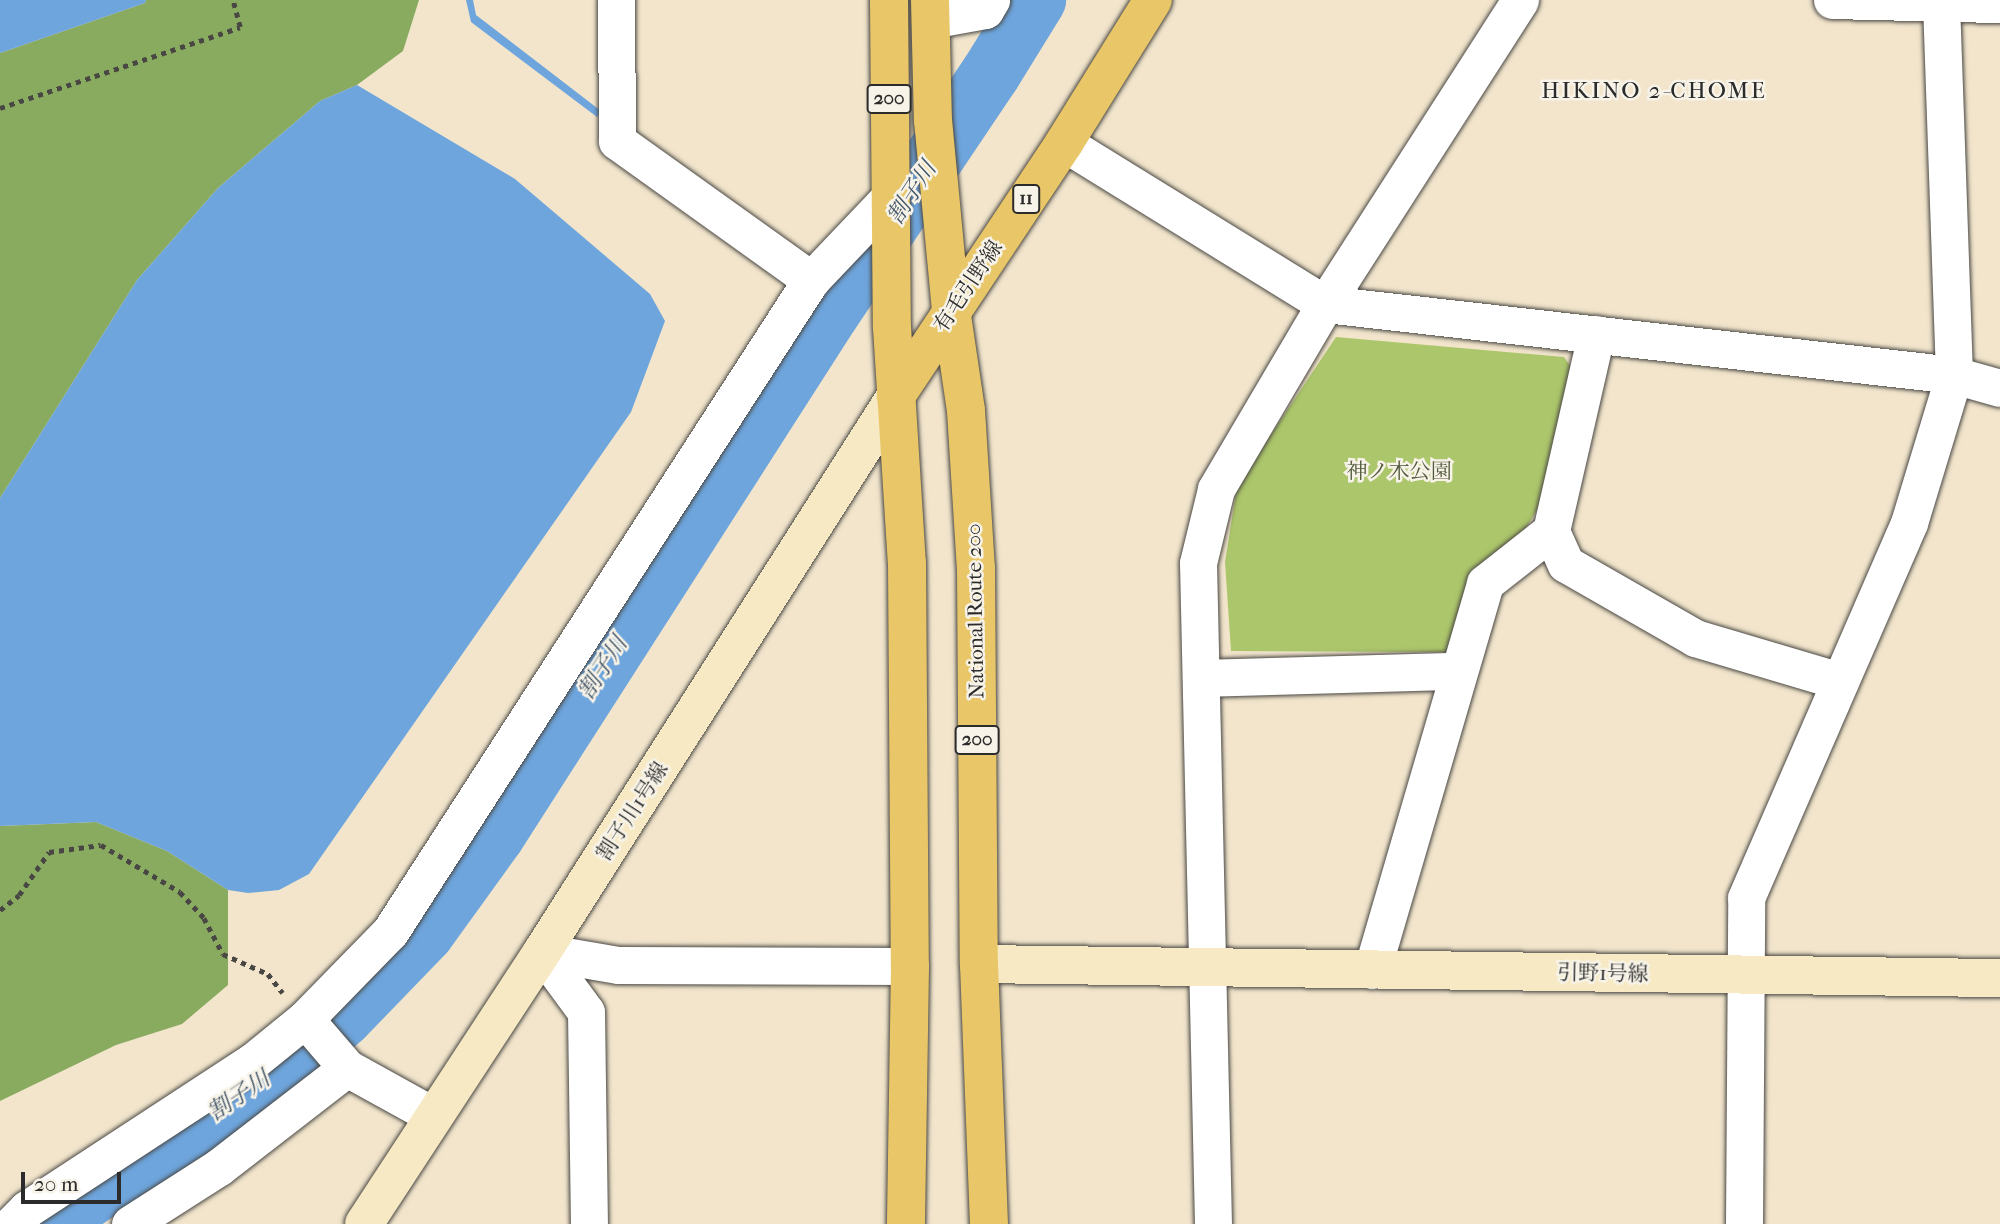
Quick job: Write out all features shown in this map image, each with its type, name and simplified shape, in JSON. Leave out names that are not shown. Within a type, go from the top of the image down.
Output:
[{"type":"main road","name":"200","points":[[889,0],[892,327],[907,563],[909,966],[906,1224]]},
{"type":"main road","name":"有毛引野線","points":[[896,396],[951,309],[1064,144],[1153,0]]},
{"type":"main road","name":"National Route 200","points":[[930,10],[933,120],[951,309],[966,411],[976,568],[979,964],[989,1224]]},
{"type":"main road","name":"200","points":[[978,1224],[979,964]]},
{"type":"main road","points":[[909,966],[918,1224]]},
{"type":"street","points":[[616,0],[617,141],[811,280]]},
{"type":"street","points":[[930,10],[985,10],[991,0]]},
{"type":"street","points":[[1213,1224],[1205,967],[1198,562],[1216,489],[1325,304],[1520,0]]},
{"type":"street","points":[[1832,0],[2000,4]]},
{"type":"street","points":[[1745,1224],[1748,974],[1746,898],[1909,523],[1954,375],[1941,2]]},
{"type":"street","points":[[1064,144],[1325,304],[1954,375],[2000,388]]},
{"type":"street","points":[[130,1224],[219,1167],[326,1044],[390,932],[811,280],[889,198]]},
{"type":"street","points":[[1596,334],[1551,531],[1566,564],[1695,638],[1840,681]]},
{"type":"street","name":"割子川1号線","points":[[364,1224],[542,952],[896,396]]},
{"type":"street","points":[[1372,970],[1457,671],[1485,583],[1551,531]]},
{"type":"street","points":[[1201,678],[1457,671]]},
{"type":"street","points":[[542,952],[618,965],[909,966]]},
{"type":"street","points":[[542,952],[586,1012],[589,1224]]},
{"type":"street","name":"引野1号線","points":[[979,964],[1748,974],[1998,971]]},
{"type":"street","points":[[12,1224],[27,1209],[252,1062],[326,1044],[433,1116]]},
{"type":"path","points":[[0,107],[240,27],[233,0]]},
{"type":"path","points":[[0,910],[19,895],[49,852],[102,845],[180,892],[204,918],[223,954],[268,974],[326,1044]]},
{"type":"green space","points":[[146,0],[419,0],[403,51],[357,85],[320,101],[218,188],[137,280],[0,498],[0,53],[145,3]]},
{"type":"green space","name":"神ノ木公園","points":[[1336,337],[1564,357],[1574,371],[1539,507],[1448,652],[1231,651],[1225,562],[1236,493],[1254,460]]},
{"type":"green space","points":[[96,822],[167,851],[228,890],[228,985],[182,1024],[116,1045],[0,1101],[0,826]]},
{"type":"water","points":[[0,0],[146,0],[145,3],[0,53]]},
{"type":"water","points":[[466,0],[473,0],[476,15],[601,111],[597,117],[471,22]]},
{"type":"water","points":[[357,85],[515,179],[650,294],[665,321],[631,412],[309,874],[279,890],[248,893],[228,890],[167,851],[96,822],[0,826],[0,498],[137,280],[218,188],[320,101]]},
{"type":"waterway","name":"割子川","points":[[49,1224],[297,1057],[343,1017],[425,932],[495,835],[829,314],[991,73],[1036,0]]},
{"type":"district","name":"HIKINO 2-CHOME","points":[[1654,91]]}]
